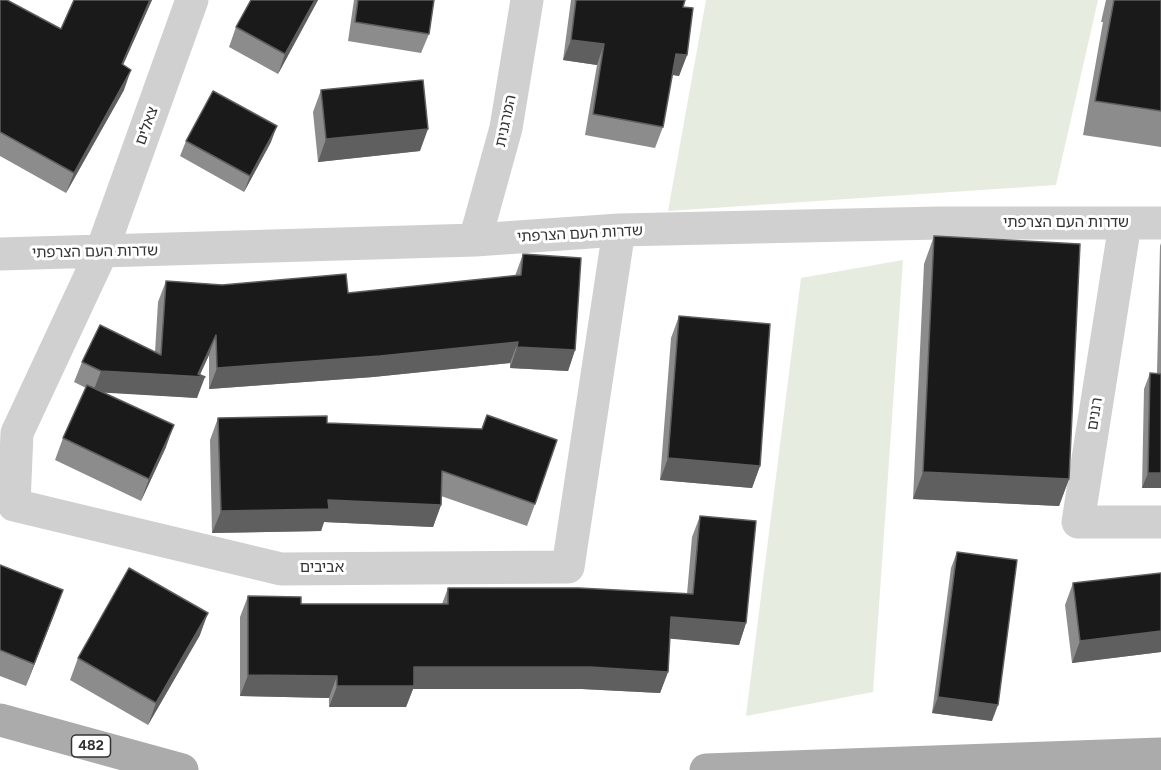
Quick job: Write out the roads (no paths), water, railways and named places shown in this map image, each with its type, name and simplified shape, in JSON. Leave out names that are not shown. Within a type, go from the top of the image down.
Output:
[{"type":"main road","name":"482","points":[[0,720],[182,770]]},
{"type":"main road","points":[[706,770],[1161,754]]},
{"type":"street","name":"צאלים","points":[[101,253],[192,0]]},
{"type":"street","name":"המרגנית","points":[[475,240],[506,128],[527,0]]},
{"type":"street","name":"שדרות העם הצרפתי","points":[[0,254],[101,253],[475,240],[619,230],[940,223],[1161,223]]},
{"type":"street","name":"רננים","points":[[1125,224],[1078,522],[1161,522]]},
{"type":"street","name":"אביבים","points":[[101,253],[17,433],[14,505],[281,569],[568,567],[619,230]]}]
